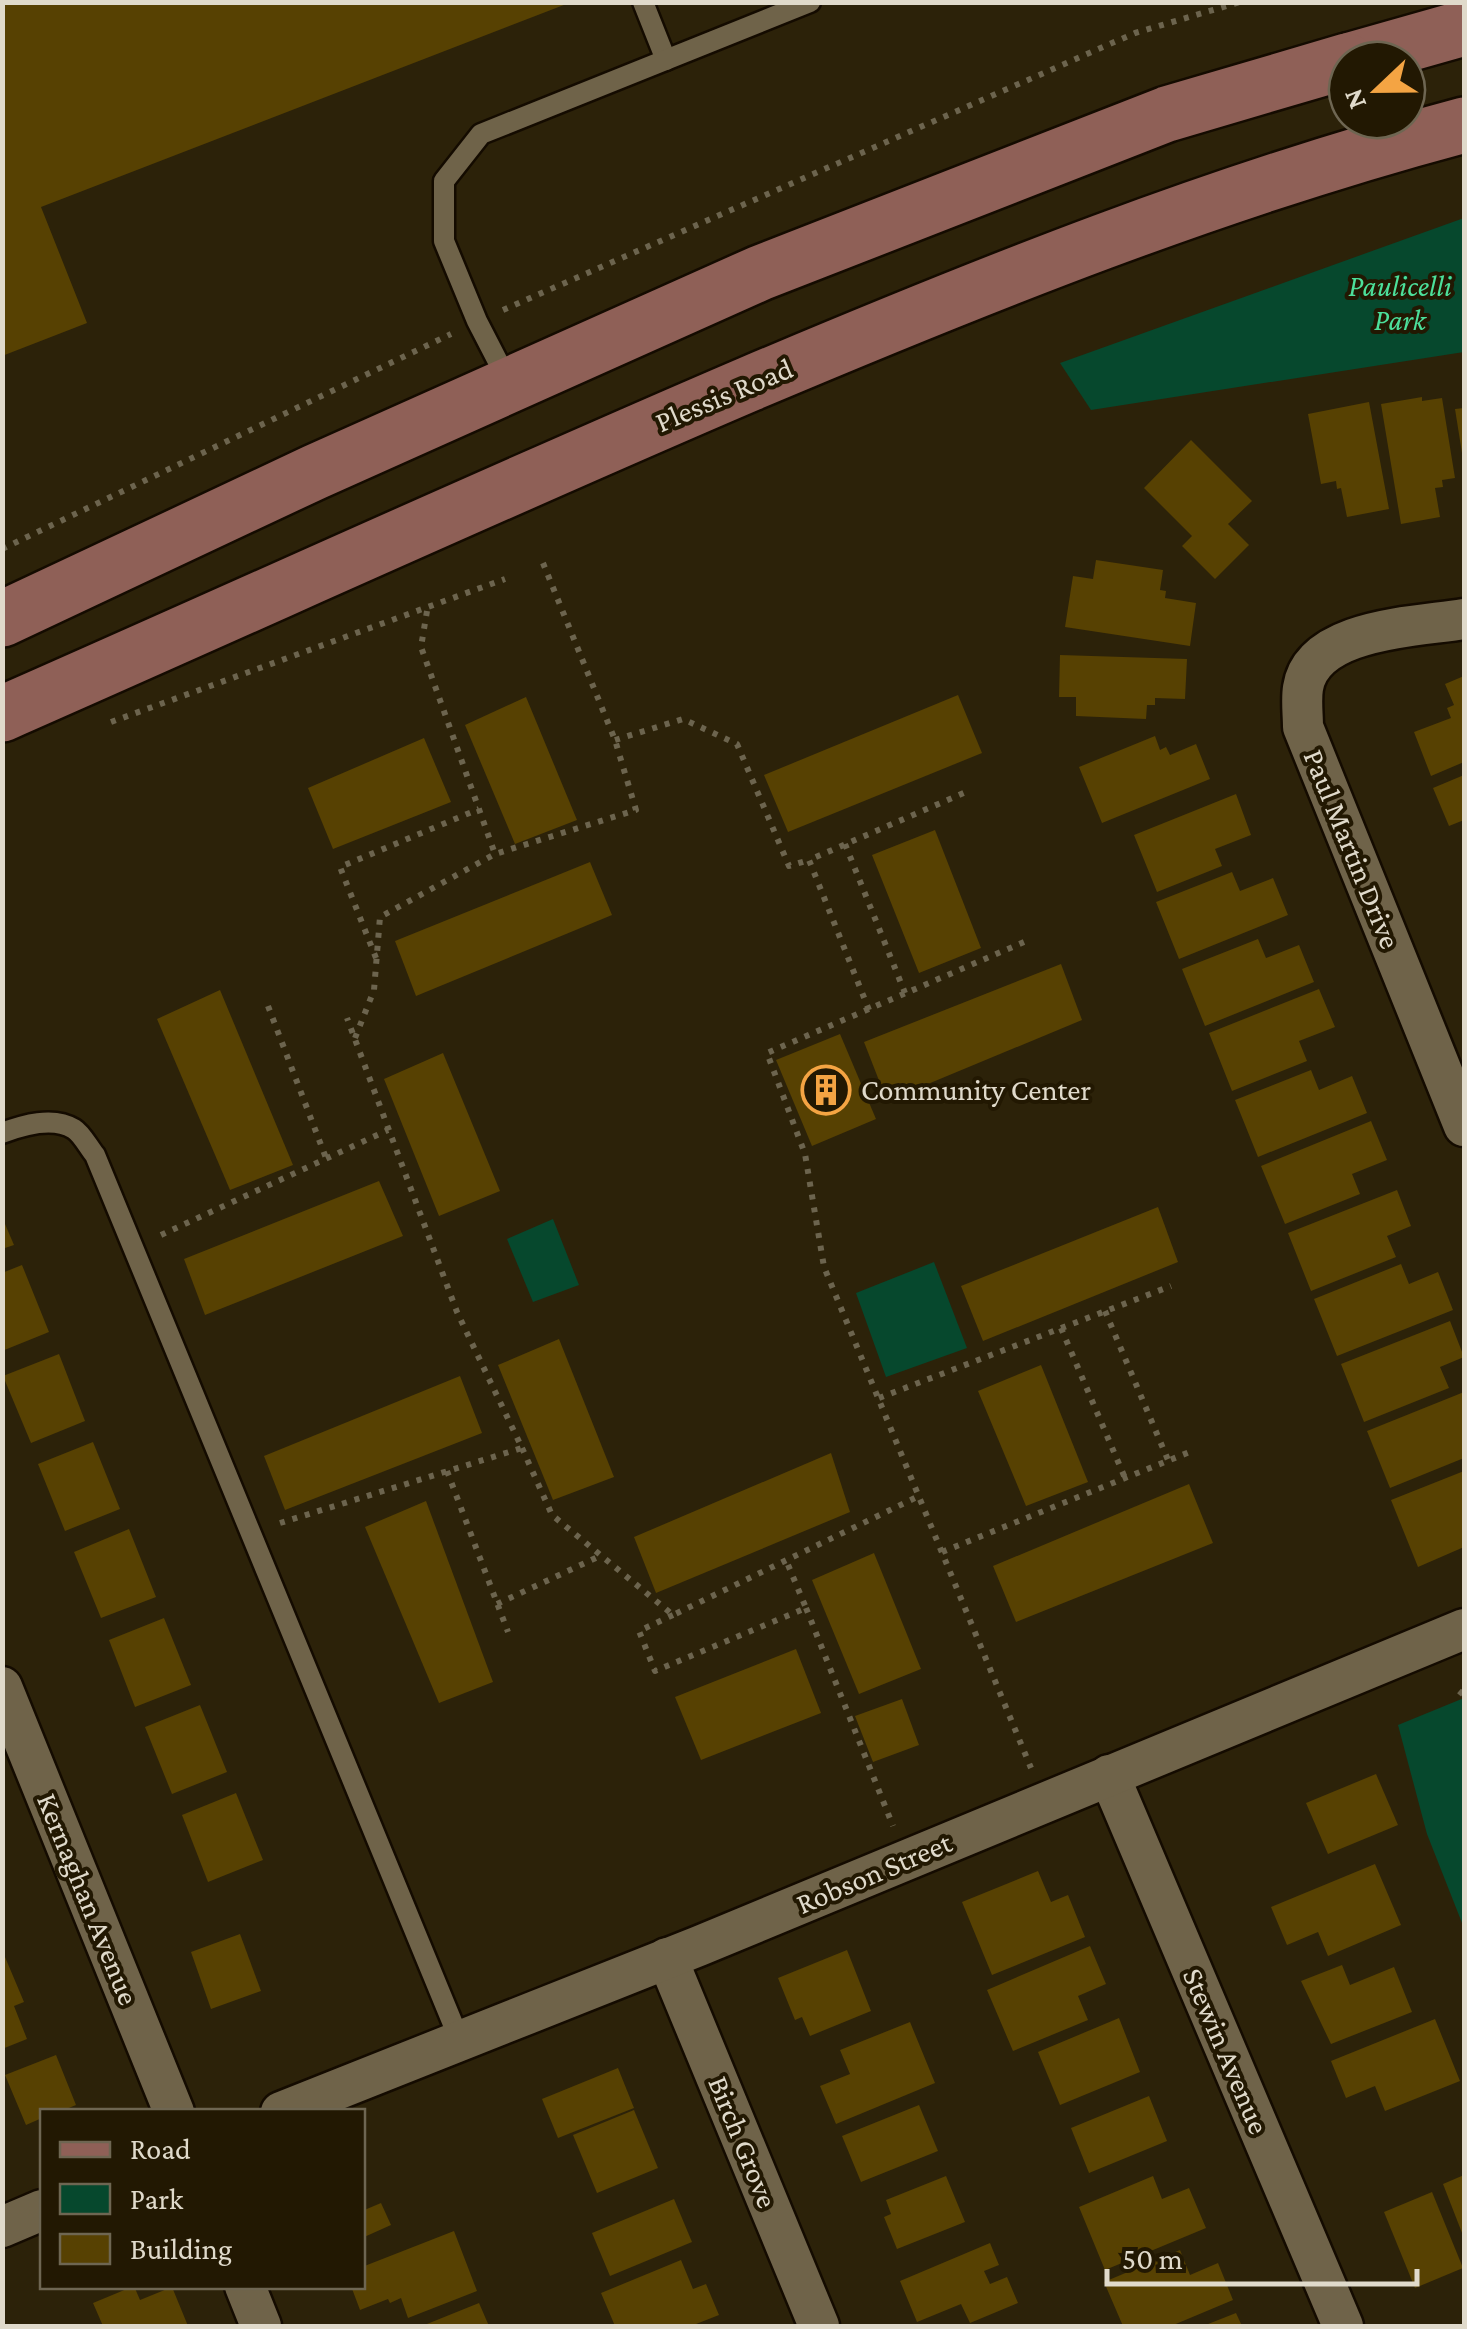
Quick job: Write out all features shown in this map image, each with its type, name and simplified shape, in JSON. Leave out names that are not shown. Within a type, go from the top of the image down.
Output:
[{"type":"main road","points":[[1421,40],[1464,28]]},
{"type":"main road","points":[[2,619],[760,274],[1166,114],[1327,66]]},
{"type":"main road","name":"Plessis Road","points":[[2,714],[546,471],[957,296],[1196,208],[1464,125]]},
{"type":"street","name":"Paul Martin Drive","points":[[1464,619],[1352,637],[1320,656],[1303,685],[1303,727],[1464,1126]]},
{"type":"street","name":"Robson Street","points":[[289,2109],[1464,1630]]},
{"type":"street","name":"Kernaghan Avenue","points":[[2,1687],[173,2109]]},
{"type":"street","name":"Stewin Avenue","points":[[1109,1774],[1343,2326]]},
{"type":"street","name":"Birch Grove","points":[[667,1958],[819,2326]]},
{"type":"street","points":[[2,2227],[40,2211]]},
{"type":"street","points":[[246,2289],[262,2326]]},
{"type":"lane","points":[[643,2],[666,60]]},
{"type":"lane","points":[[510,385],[477,321],[444,241],[444,181],[481,134],[810,2]]},
{"type":"lane","points":[[2,1134],[24,1125],[51,1123],[76,1130],[95,1155],[460,2041]]},
{"type":"path","points":[[2,549],[477,321],[1135,33],[1240,2]]},
{"type":"path","points":[[355,1039],[374,990],[380,917],[495,854],[636,810],[615,740],[544,563]]},
{"type":"path","points":[[96,728],[504,579]]},
{"type":"path","points":[[426,611],[421,647],[495,854]]},
{"type":"path","points":[[615,740],[683,718],[738,744],[789,866],[966,792]]},
{"type":"path","points":[[376,960],[340,867],[479,809]]},
{"type":"path","points":[[846,844],[905,994]]},
{"type":"path","points":[[808,860],[868,1010]]},
{"type":"path","points":[[1024,942],[767,1052],[805,1154],[824,1266],[1045,1801]]},
{"type":"path","points":[[268,1006],[326,1158]]},
{"type":"path","points":[[347,1018],[457,1312],[552,1515],[674,1616]]},
{"type":"path","points":[[133,1248],[388,1130]]},
{"type":"path","points":[[878,1398],[1171,1286]]},
{"type":"path","points":[[1105,1311],[1168,1460]]},
{"type":"path","points":[[1061,1328],[1125,1478]]},
{"type":"path","points":[[250,1532],[522,1448]]},
{"type":"path","points":[[942,1552],[1192,1451]]},
{"type":"path","points":[[448,1471],[508,1632]]},
{"type":"path","points":[[806,1608],[655,1672],[639,1631],[919,1496]]},
{"type":"path","points":[[497,1604],[601,1556]]},
{"type":"path","points":[[786,1560],[906,1860]]},
{"type":"green space","name":"Paulicelli Park","points":[[1464,218],[1464,352],[1091,410],[1060,363]]},
{"type":"green space","points":[[553,1219],[579,1285],[533,1302],[507,1239]]},
{"type":"green space","points":[[934,1262],[967,1348],[886,1377],[856,1293]]},
{"type":"green space","points":[[1464,1698],[1464,1928],[1427,1834],[1398,1725]]},
{"type":"building","points":[[2,2],[569,3],[41,207],[87,323],[2,356]]},
{"type":"building","points":[[1422,397],[1422,401],[1442,398],[1455,478],[1442,480],[1443,487],[1435,488],[1440,517],[1401,524],[1381,404]]},
{"type":"building","points":[[1369,402],[1389,509],[1347,517],[1336,481],[1321,484],[1308,414]]},
{"type":"building","points":[[1464,408],[1464,453],[1462,453],[1455,409]]},
{"type":"building","points":[[1191,440],[1252,501],[1228,524],[1249,545],[1215,579],[1182,546],[1192,536],[1144,488]]},
{"type":"building","points":[[1096,560],[1163,570],[1160,590],[1166,591],[1165,598],[1196,603],[1190,646],[1065,627],[1073,576],[1093,579]]},
{"type":"building","points":[[1060,655],[1187,659],[1185,699],[1155,698],[1155,705],[1147,705],[1146,719],[1076,716],[1076,697],[1059,697]]},
{"type":"building","points":[[1464,676],[1464,762],[1431,776],[1414,732],[1451,718],[1447,708],[1454,705],[1445,684]]},
{"type":"building","points":[[958,695],[982,753],[788,832],[764,775]]},
{"type":"building","points":[[526,697],[577,820],[515,844],[465,725]]},
{"type":"building","points":[[1155,736],[1160,750],[1166,747],[1170,755],[1196,744],[1210,779],[1102,823],[1079,767]]},
{"type":"building","points":[[424,738],[451,802],[333,849],[308,788]]},
{"type":"building","points":[[1464,775],[1464,820],[1449,826],[1433,788]]},
{"type":"building","points":[[1236,794],[1251,835],[1215,849],[1222,866],[1157,892],[1134,835]]},
{"type":"building","points":[[935,830],[981,948],[919,973],[872,855]]},
{"type":"building","points":[[590,862],[612,915],[416,996],[395,941]]},
{"type":"building","points":[[1232,872],[1240,891],[1273,878],[1288,915],[1179,959],[1156,902]]},
{"type":"building","points":[[1258,939],[1266,958],[1299,945],[1314,982],[1205,1026],[1182,969]]},
{"type":"building","points":[[1061,964],[1082,1020],[887,1101],[864,1042]]},
{"type":"building","points":[[1319,989],[1335,1027],[1299,1041],[1307,1061],[1232,1091],[1209,1033]]},
{"type":"building","points":[[220,990],[293,1165],[230,1190],[157,1019]]},
{"type":"building","name":"Community Center","points":[[840,1034],[876,1119],[812,1146],[776,1060]]},
{"type":"building","points":[[443,1053],[500,1191],[439,1216],[384,1079]]},
{"type":"building","points":[[1311,1070],[1319,1090],[1352,1076],[1367,1113],[1258,1157],[1235,1100]]},
{"type":"building","points":[[1371,1121],[1387,1160],[1352,1174],[1360,1194],[1285,1224],[1261,1166]]},
{"type":"building","points":[[379,1181],[403,1236],[205,1315],[184,1259]]},
{"type":"building","points":[[1397,1190],[1411,1226],[1387,1236],[1396,1257],[1311,1291],[1288,1233]]},
{"type":"building","points":[[1158,1207],[1178,1262],[983,1341],[961,1286]]},
{"type":"building","points":[[2,1217],[14,1245],[2,1249]]},
{"type":"building","points":[[1401,1264],[1409,1284],[1438,1272],[1453,1310],[1337,1356],[1314,1299]]},
{"type":"building","points":[[22,1265],[49,1332],[2,1351],[2,1273]]},
{"type":"building","points":[[1450,1321],[1464,1357],[1440,1367],[1449,1388],[1364,1422],[1341,1364]]},
{"type":"building","points":[[559,1339],[614,1477],[553,1500],[498,1365]]},
{"type":"building","points":[[59,1354],[85,1421],[31,1443],[3,1376]]},
{"type":"building","points":[[1041,1365],[1088,1482],[1026,1506],[978,1391]]},
{"type":"building","points":[[460,1376],[482,1433],[285,1510],[264,1456]]},
{"type":"building","points":[[1464,1392],[1464,1458],[1390,1488],[1367,1431]]},
{"type":"building","points":[[93,1442],[120,1509],[65,1531],[38,1464]]},
{"type":"building","points":[[831,1453],[850,1512],[656,1593],[634,1537]]},
{"type":"building","points":[[1464,1471],[1464,1547],[1418,1567],[1391,1500]]},
{"type":"building","points":[[1189,1484],[1213,1543],[1016,1622],[993,1566]]},
{"type":"building","points":[[426,1501],[493,1682],[439,1703],[365,1527]]},
{"type":"building","points":[[129,1529],[156,1597],[101,1618],[74,1552]]},
{"type":"building","points":[[874,1553],[921,1669],[859,1694],[812,1580]]},
{"type":"building","points":[[164,1618],[191,1685],[135,1707],[109,1640]]},
{"type":"building","points":[[796,1649],[821,1713],[701,1760],[675,1697]]},
{"type":"building","points":[[902,1699],[919,1745],[873,1762],[855,1716]]},
{"type":"building","points":[[200,1705],[227,1772],[172,1794],[145,1727]]},
{"type":"building","points":[[1376,1774],[1398,1825],[1328,1854],[1306,1803]]},
{"type":"building","points":[[236,1793],[263,1860],[208,1882],[182,1815]]},
{"type":"building","points":[[1375,1864],[1401,1925],[1328,1956],[1318,1932],[1287,1945],[1271,1907]]},
{"type":"building","points":[[1038,1871],[1051,1902],[1068,1895],[1085,1937],[992,1975],[962,1902]]},
{"type":"building","points":[[240,1934],[261,1991],[211,2009],[191,1952]]},
{"type":"building","points":[[1090,1946],[1106,1984],[1078,1996],[1088,2020],[1013,2051],[987,1990]]},
{"type":"building","points":[[847,1950],[871,2011],[810,2036],[802,2017],[795,2020],[778,1978]]},
{"type":"building","points":[[5,1957],[24,2002],[14,2006],[27,2039],[2,2049],[2,1958]]},
{"type":"building","points":[[1342,1965],[1350,1985],[1394,1967],[1412,2012],[1331,2044],[1301,1981]]},
{"type":"building","points":[[1119,2018],[1140,2072],[1060,2105],[1038,2052]]},
{"type":"building","points":[[1435,2019],[1460,2081],[1385,2111],[1375,2086],[1346,2098],[1331,2061]]},
{"type":"building","points":[[910,2022],[935,2083],[836,2124],[820,2086],[850,2074],[840,2050]]},
{"type":"building","points":[[56,2055],[76,2105],[40,2109],[40,2119],[26,2125],[5,2075]]},
{"type":"building","points":[[618,2068],[634,2108],[558,2138],[542,2099]]},
{"type":"building","points":[[1149,2096],[1167,2141],[1089,2173],[1071,2128]]},
{"type":"building","points":[[919,2105],[938,2151],[861,2182],[842,2136]]},
{"type":"building","points":[[634,2110],[658,2168],[597,2193],[573,2135]]},
{"type":"building","points":[[1464,2175],[1464,2238],[1443,2184]]},
{"type":"building","points":[[946,2176],[965,2222],[897,2249],[884,2217],[891,2214],[886,2200]]},
{"type":"building","points":[[1153,2176],[1162,2199],[1189,2188],[1206,2228],[1105,2270],[1079,2207]]},
{"type":"building","points":[[1432,2192],[1463,2268],[1415,2288],[1384,2212]]},
{"type":"building","points":[[674,2199],[692,2242],[610,2276],[592,2233]]},
{"type":"building","points":[[381,2203],[391,2225],[365,2237],[365,2210]]},
{"type":"building","points":[[454,2231],[477,2291],[408,2318],[401,2298],[360,2310],[352,2289],[365,2289],[365,2266]]},
{"type":"building","points":[[990,2243],[999,2265],[984,2271],[990,2284],[1007,2277],[1018,2303],[970,2323],[961,2304],[917,2322],[900,2281]]},
{"type":"building","points":[[1180,2250],[1190,2275],[1218,2263],[1233,2300],[1171,2326],[1123,2326],[1104,2282]]},
{"type":"building","points":[[681,2260],[693,2289],[706,2284],[719,2315],[691,2326],[615,2326],[601,2293]]},
{"type":"building","points":[[127,2289],[135,2289],[140,2300],[173,2289],[188,2326],[103,2326],[93,2303]]},
{"type":"building","points":[[479,2303],[489,2326],[422,2326]]},
{"type":"building","points":[[1236,2313],[1242,2326],[1203,2326]]},
{"type":"place","name":"Community Center","points":[[826,1090]]}]
